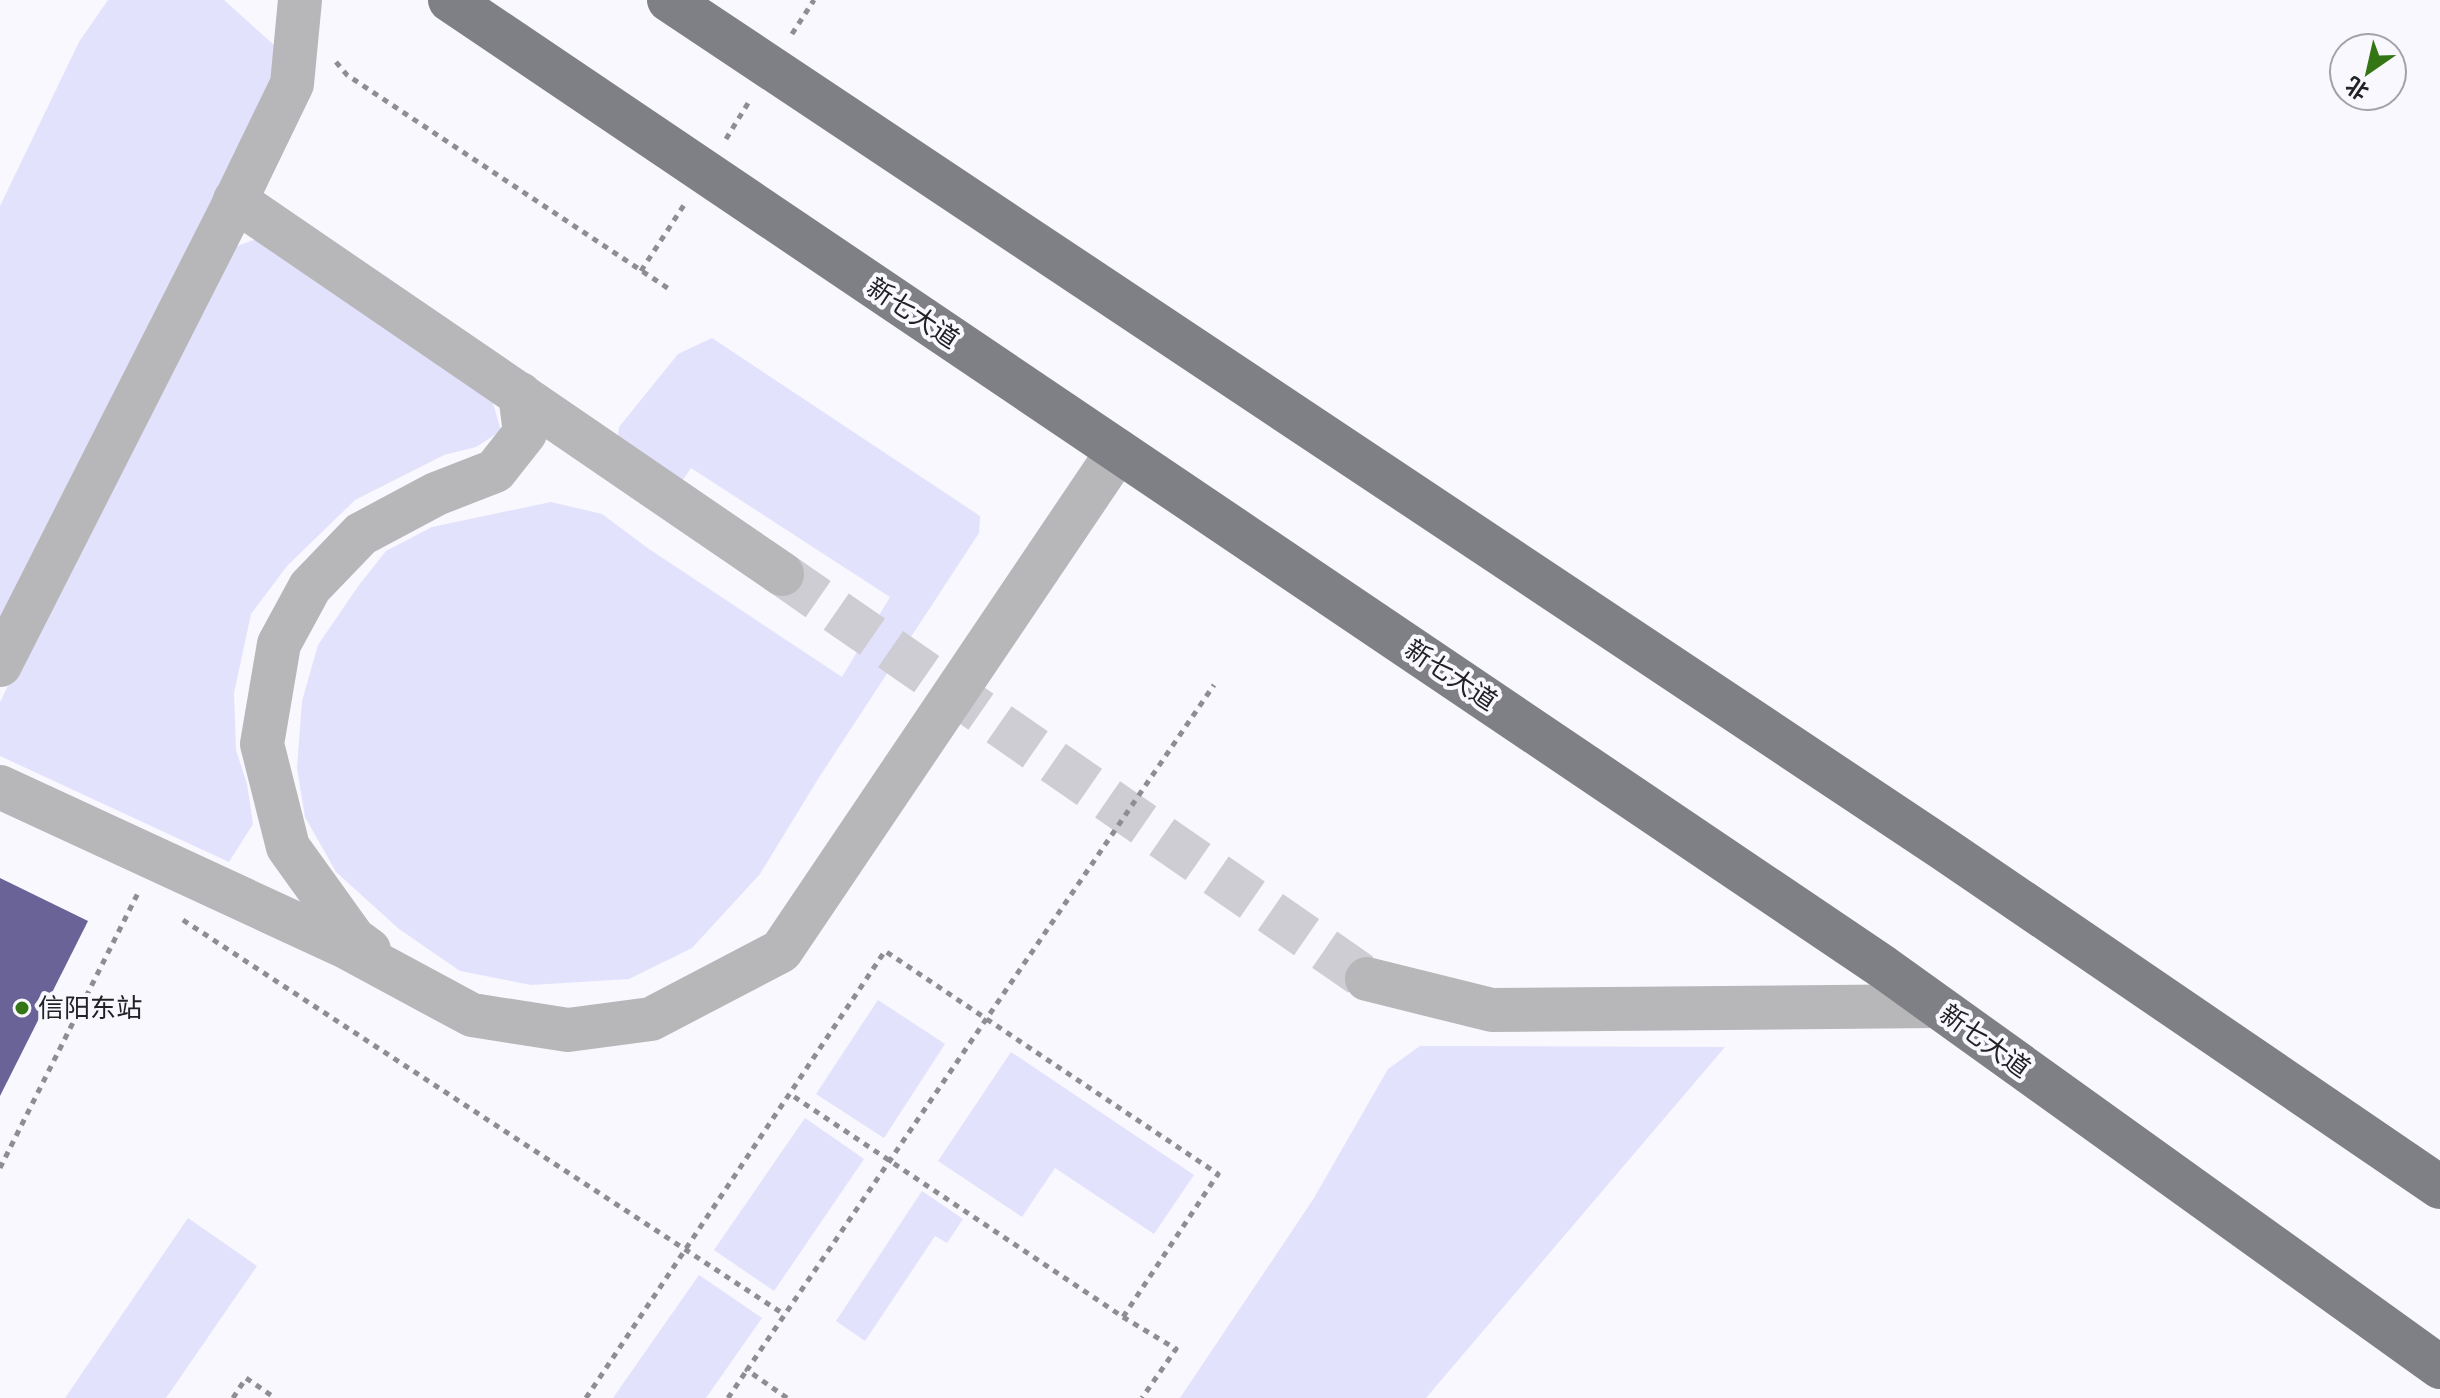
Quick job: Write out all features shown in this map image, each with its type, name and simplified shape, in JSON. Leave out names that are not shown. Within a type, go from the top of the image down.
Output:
[{"type":"main road","name":"新七大道","points":[[450,0],[1936,1006],[2440,1367]]},
{"type":"main road","points":[[669,0],[1944,849],[2440,1187]]},
{"type":"lane","points":[[0,665],[292,84],[300,0]]},
{"type":"lane","points":[[235,200],[782,574]]},
{"type":"lane","points":[[414,984],[354,939],[288,847],[262,744],[279,644],[310,587],[361,534],[436,494],[495,471],[525,433],[520,394]]},
{"type":"lane","points":[[0,787],[344,946],[472,1015],[568,1030],[651,1019],[781,951],[1118,451]]},
{"type":"lane","points":[[1367,979],[1492,1010],[1936,1006]]},
{"type":"path","points":[[328,54],[347,75],[672,291]]},
{"type":"path","points":[[728,1398],[1214,685]]},
{"type":"path","points":[[0,1168],[139,891],[125,885]]},
{"type":"path","points":[[179,918],[785,1315]]},
{"type":"path","points":[[586,1398],[885,951],[1218,1174],[1123,1317]]},
{"type":"path","points":[[790,1094],[1123,1317],[1176,1349],[1142,1398]]},
{"type":"path","points":[[747,1370],[787,1398]]},
{"type":"path","points":[[233,1398],[246,1378],[275,1398]]},
{"type":"shaded area","points":[[108,0],[224,0],[285,55],[0,621],[0,206],[79,42]]},
{"type":"shaded area","points":[[259,238],[489,389],[501,431],[476,447],[444,455],[355,500],[287,566],[251,614],[234,693],[236,750],[247,784],[253,824],[229,862],[0,756],[0,702],[138,419],[232,248]]},
{"type":"shaded area","points":[[712,338],[980,516],[979,533],[818,779],[760,874],[692,948],[629,979],[531,985],[460,971],[399,929],[336,872],[305,817],[297,768],[302,701],[318,645],[386,551],[432,527],[551,502],[602,514],[649,549],[842,677],[890,597],[691,468],[678,487],[617,445],[619,427],[678,354]]},
{"type":"shaded area","points":[[878,1000],[945,1044],[884,1138],[816,1094]]},
{"type":"shaded area","points":[[1420,1046],[1725,1047],[1426,1398],[1180,1398],[1314,1198],[1388,1069]]},
{"type":"shaded area","points":[[1011,1052],[1194,1175],[1154,1234],[1055,1168],[1022,1217],[938,1161]]},
{"type":"shaded area","points":[[805,1118],[864,1159],[774,1291],[714,1250]]},
{"type":"shaded area","points":[[922,1191],[963,1219],[947,1243],[935,1236],[865,1341],[836,1321]]},
{"type":"shaded area","points":[[188,1218],[257,1266],[166,1398],[65,1398]]},
{"type":"shaded area","points":[[699,1275],[762,1318],[706,1398],[613,1398]]},
{"type":"building","name":"信阳东站","points":[[0,878],[88,921],[0,1096]]},
{"type":"tunnel","points":[[782,574],[1367,979]]},
{"type":"place","name":"信阳东站","points":[[22,1008]]}]
